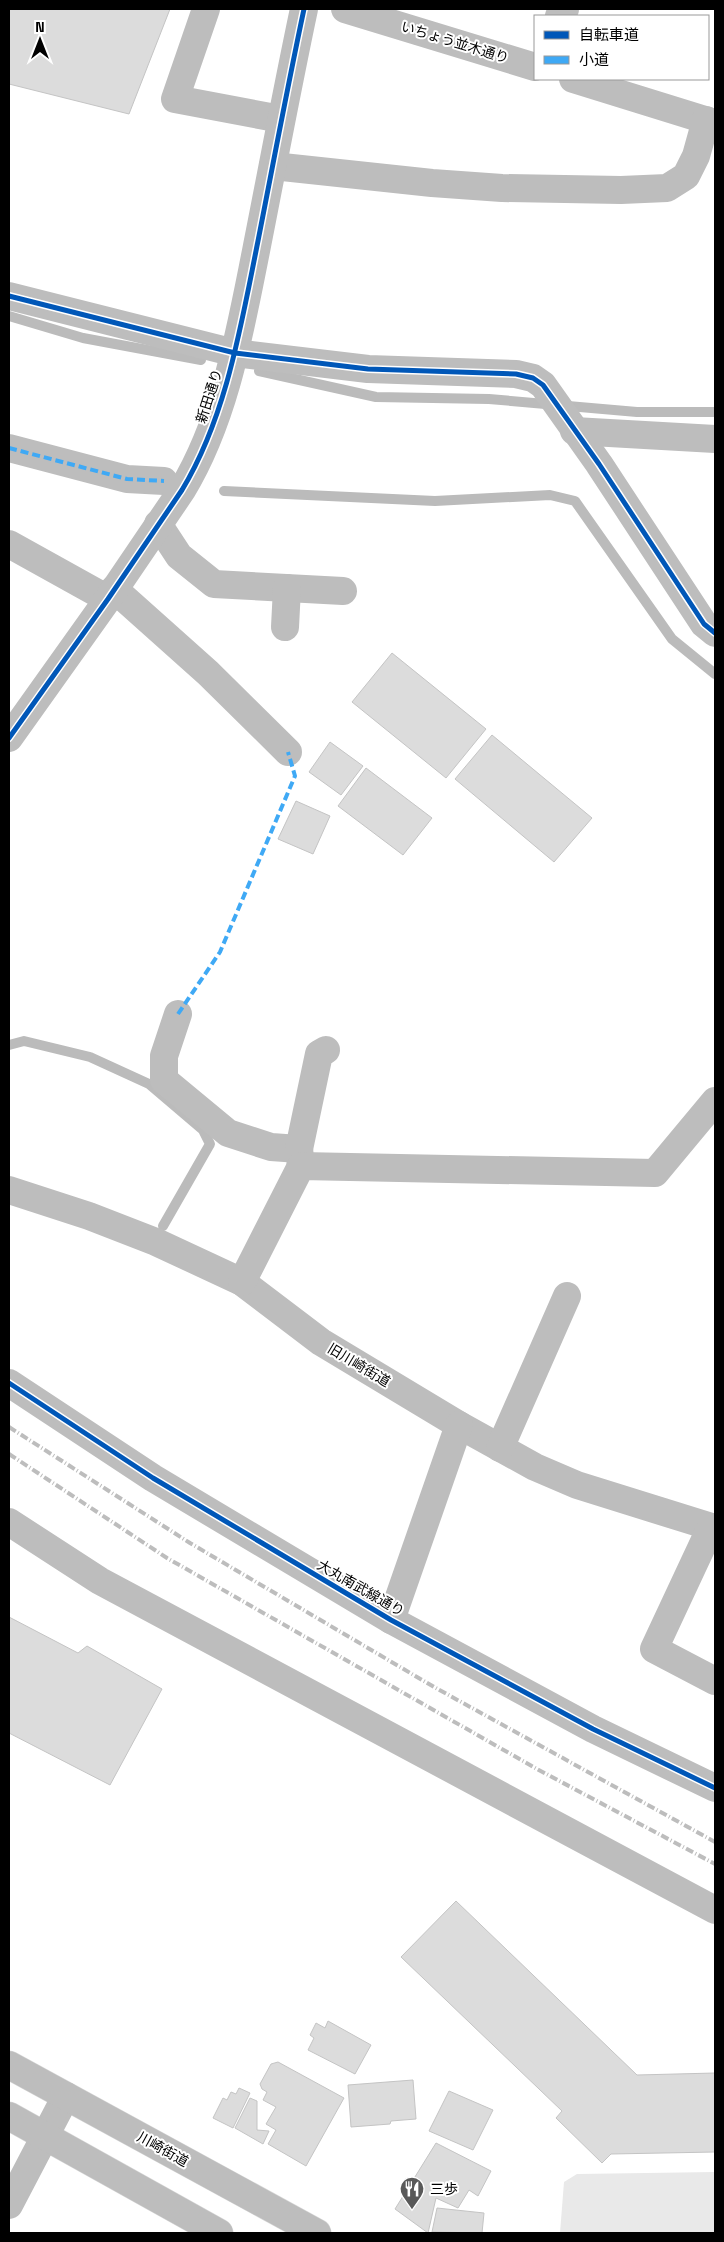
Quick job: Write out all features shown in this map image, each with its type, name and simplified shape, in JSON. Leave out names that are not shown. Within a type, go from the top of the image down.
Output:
[{"type":"street","points":[[206,9],[175,99],[281,119]]},
{"type":"street","name":"新田通り","points":[[9,738],[111,594],[192,473],[213,424],[235,353],[304,9]]},
{"type":"street","name":"いちょう並木通り","points":[[346,9],[534,67]]},
{"type":"street","points":[[273,166],[432,183],[502,188],[621,190],[667,188],[686,176],[711,122],[576,80]]},
{"type":"street","points":[[9,296],[235,353],[368,369],[516,374],[533,378],[543,385],[704,624],[715,633]]},
{"type":"street","points":[[568,422],[715,439]]},
{"type":"street","points":[[9,448],[126,479],[164,481]]},
{"type":"street","points":[[158,524],[179,556],[214,584],[343,591]]},
{"type":"street","points":[[9,544],[111,594],[208,673],[288,752]]},
{"type":"street","points":[[285,627],[287,588]]},
{"type":"street","points":[[178,1014],[164,1056],[164,1080],[228,1133],[300,1158],[655,1173],[715,1101]]},
{"type":"street","points":[[242,1282],[300,1158],[319,1054],[326,1050]]},
{"type":"street","name":"旧川崎街道","points":[[9,1190],[88,1216],[156,1242],[242,1282],[321,1342],[459,1425],[535,1466],[577,1485],[713,1527]]},
{"type":"street","points":[[500,1448],[567,1296]]},
{"type":"street","name":"大丸南武線通り","points":[[9,1383],[153,1478],[391,1620],[593,1729],[715,1788]]},
{"type":"street","points":[[391,1620],[459,1425]]},
{"type":"street","points":[[9,1522],[100,1581],[715,1910]]},
{"type":"street","points":[[713,1527],[654,1649],[715,1681]]},
{"type":"street","name":"川崎街道","points":[[9,2064],[317,2233]]},
{"type":"street","points":[[9,2205],[66,2096]]},
{"type":"street","points":[[9,2116],[219,2233]]},
{"type":"shaded area","points":[[715,2172],[715,2233],[560,2233],[564,2182],[577,2174]]},
{"type":"building","points":[[9,9],[170,9],[129,114],[9,84]]},
{"type":"building","points":[[392,653],[486,729],[446,778],[352,702]]},
{"type":"building","points":[[492,735],[592,818],[554,862],[455,779]]},
{"type":"building","points":[[330,742],[363,766],[341,795],[309,772]]},
{"type":"building","points":[[366,768],[432,818],[403,855],[338,806]]},
{"type":"building","points":[[296,801],[330,816],[313,854],[278,839]]},
{"type":"building","points":[[9,1617],[78,1653],[87,1646],[162,1689],[110,1785],[9,1733]]},
{"type":"building","points":[[456,1901],[637,2075],[715,2073],[715,2152],[611,2154],[602,2163],[556,2118],[562,2111],[401,1957]]},
{"type":"building","points":[[328,2021],[371,2045],[355,2074],[308,2050],[314,2038],[310,2035],[316,2023],[325,2028]]},
{"type":"building","points":[[278,2062],[344,2098],[306,2166],[268,2144],[276,2130],[266,2124],[276,2107],[263,2100],[267,2092],[262,2089],[260,2084],[271,2064]]},
{"type":"building","points":[[413,2080],[416,2119],[391,2121],[390,2124],[351,2127],[348,2085]]},
{"type":"building","points":[[239,2088],[250,2093],[233,2128],[213,2118],[223,2098],[227,2100],[231,2092],[236,2094]]},
{"type":"building","points":[[449,2091],[493,2110],[473,2150],[429,2131]]},
{"type":"building","points":[[250,2098],[257,2101],[257,2130],[269,2131],[263,2144],[235,2128]]},
{"type":"building","points":[[436,2143],[491,2171],[478,2196],[469,2190],[458,2208],[436,2198],[428,2233],[395,2209]]},
{"type":"building","points":[[437,2208],[484,2213],[482,2233],[432,2232]]},
{"type":"waterway","points":[[9,316],[83,338],[201,360]]},
{"type":"waterway","points":[[259,371],[376,397],[489,399],[637,412],[715,412]]},
{"type":"waterway","points":[[224,491],[435,501],[550,495],[575,501],[672,639],[715,674]]},
{"type":"waterway","points":[[9,1045],[24,1041],[90,1057],[149,1084],[203,1130],[210,1144],[163,1226]]},
{"type":"railway","points":[[9,1427],[190,1543],[434,1687],[715,1842]]},
{"type":"railway","points":[[9,1454],[167,1558],[537,1769],[715,1864]]},
{"type":"marked path","points":[[9,448],[127,479],[164,481]]},
{"type":"marked path","points":[[178,1014],[220,952],[295,776],[288,752]]},
{"type":"cycle path","points":[[9,738],[108,599],[182,490],[197,463],[209,434],[220,404],[237,343],[304,9]]},
{"type":"cycle path","points":[[9,296],[235,353],[368,369],[516,374],[533,378],[543,385],[599,464],[704,624],[715,633]]},
{"type":"cycle path","points":[[9,1383],[153,1478],[391,1620],[593,1729],[715,1788]]},
{"type":"place","name":"三歩","points":[[412,2210]]}]
